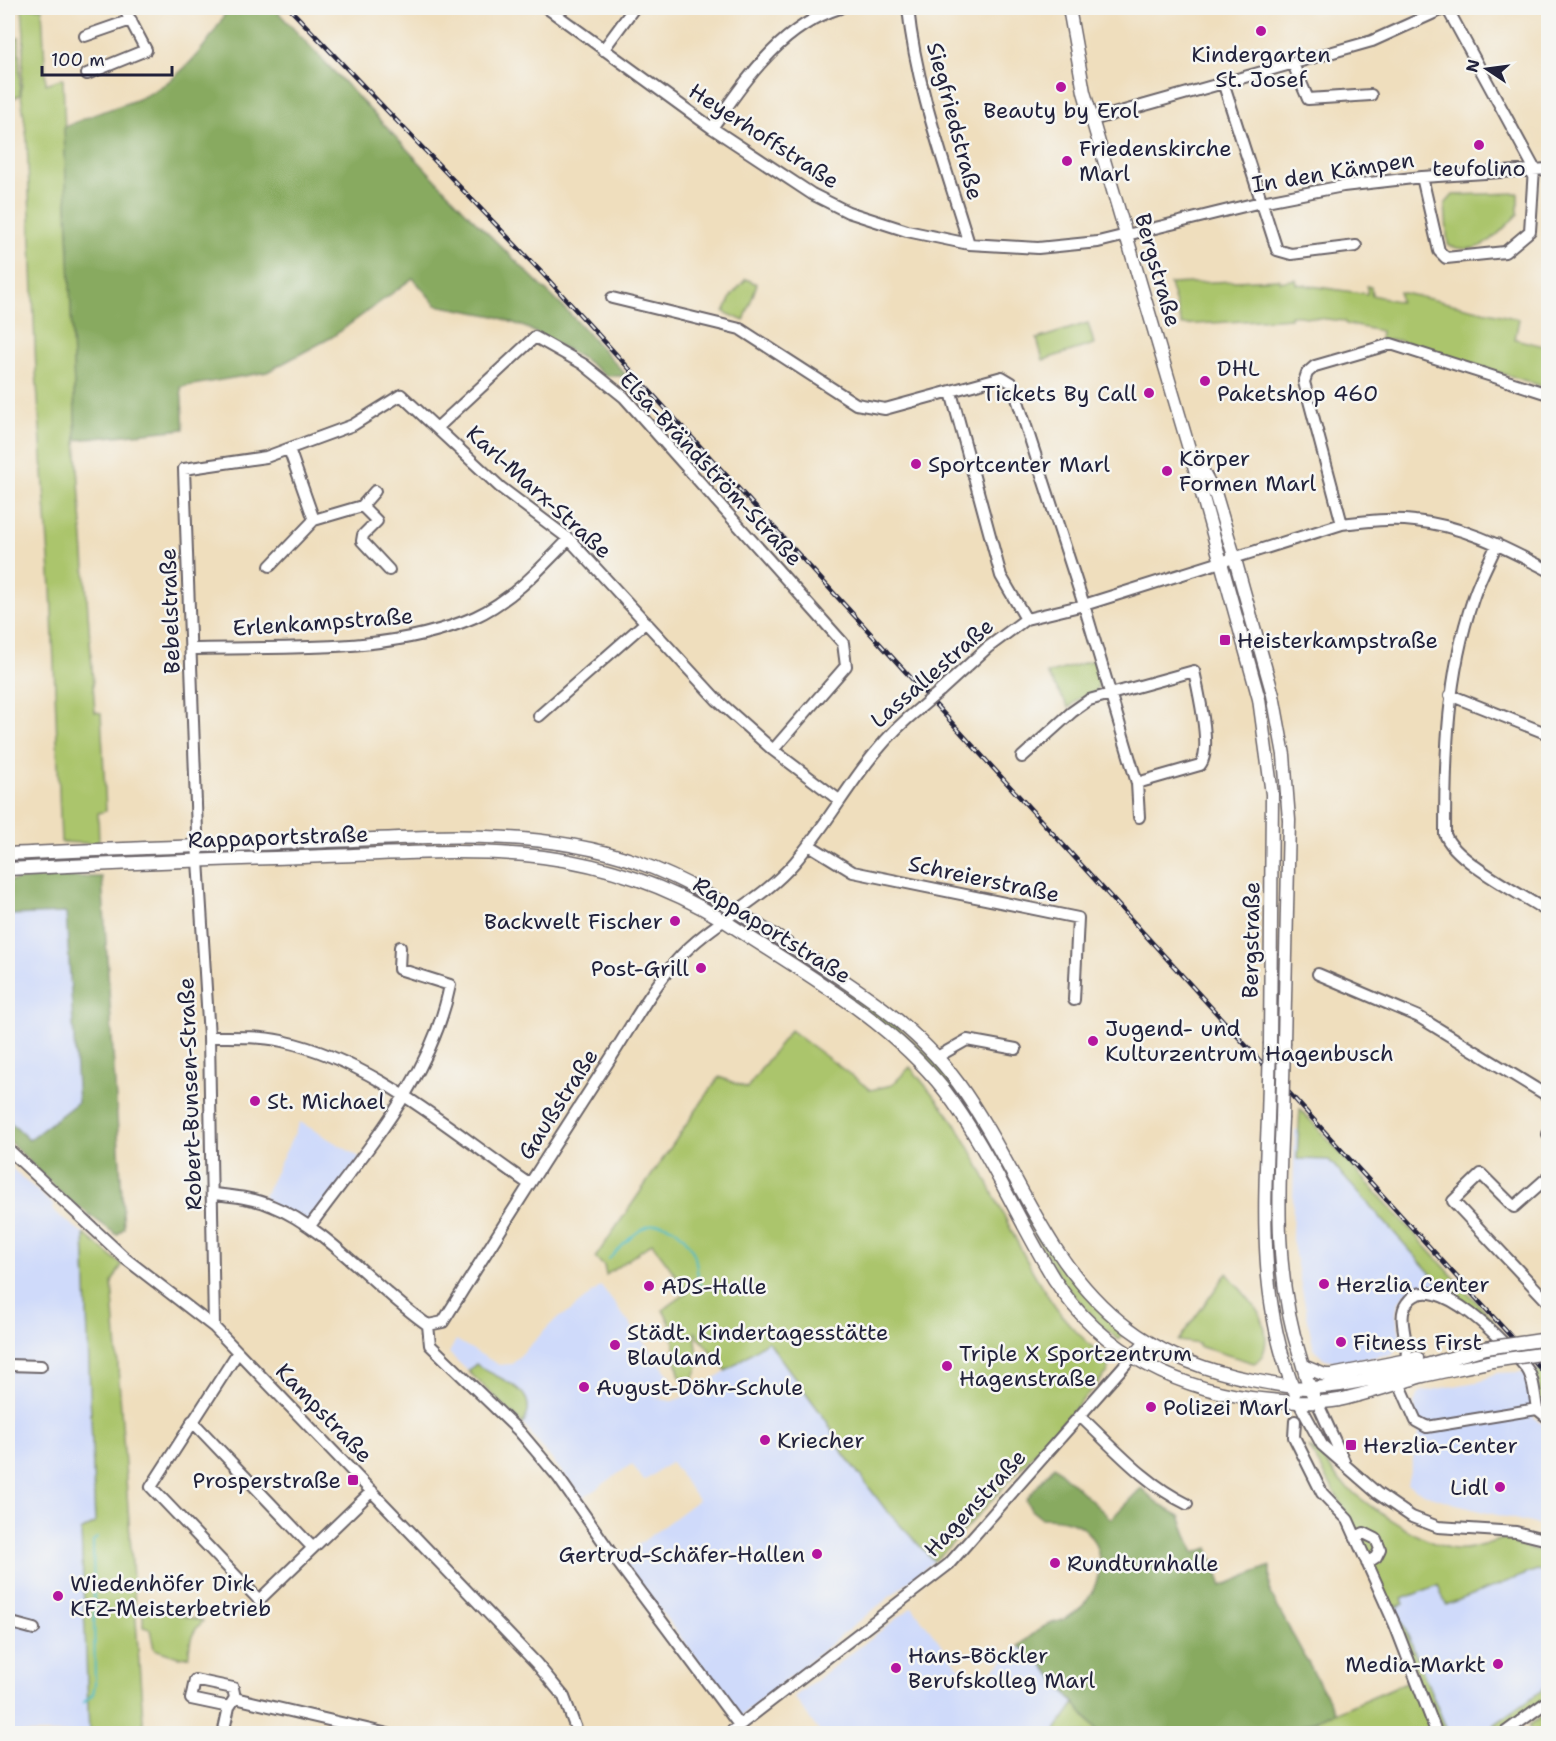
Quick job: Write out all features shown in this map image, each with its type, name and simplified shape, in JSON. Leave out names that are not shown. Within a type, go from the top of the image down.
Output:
[{"type":"main road","name":"Bergstraße","points":[[1069,8],[1077,65],[1092,120],[1221,560],[1259,699],[1272,794],[1270,1043],[1264,1234],[1271,1299],[1292,1387],[1299,1403]]},
{"type":"main road","name":"Bergstraße","points":[[1186,439],[1216,496],[1234,556],[1273,696],[1288,792],[1278,1233],[1285,1296],[1303,1366],[1317,1402]]},
{"type":"main road","name":"Rappaportstraße","points":[[8,854],[475,836],[559,842],[639,862],[712,896],[859,990],[914,1034],[937,1057],[973,1105],[1057,1251],[1101,1305],[1145,1342],[1167,1354],[1210,1371],[1292,1387],[1334,1386],[1405,1365]]},
{"type":"main road","name":"Rappaportstraße","points":[[8,869],[198,860],[459,852],[507,852],[558,857],[602,866],[640,879],[699,905],[878,1023],[915,1055],[946,1092],[1056,1281],[1096,1330],[1134,1358],[1154,1369],[1207,1390],[1241,1398],[1299,1403],[1337,1400],[1492,1361],[1548,1353]]},
{"type":"main road","points":[[1303,1366],[1325,1375],[1332,1375],[1405,1365],[1486,1348],[1548,1339]]},
{"type":"street","points":[[87,74],[146,50],[124,8]]},
{"type":"street","name":"Heyerhoffstraße","points":[[547,8],[777,174],[848,212],[907,231],[969,244],[1038,248],[1127,236]]},
{"type":"street","points":[[603,50],[634,8]]},
{"type":"street","points":[[712,128],[751,73],[778,45],[800,27],[840,8]]},
{"type":"street","name":"Siegfriedstraße","points":[[908,8],[920,76],[969,244]]},
{"type":"street","points":[[1092,120],[1372,41],[1446,8],[1534,168],[1530,231],[1504,252],[1446,258],[1439,251],[1422,177]]},
{"type":"street","points":[[85,36],[131,20]]},
{"type":"street","points":[[1293,64],[1308,99],[1371,94]]},
{"type":"street","points":[[1223,82],[1277,250],[1291,254],[1356,246]]},
{"type":"street","name":"In den Kämpen","points":[[1127,236],[1261,202],[1343,186],[1422,177],[1534,168],[1548,169]]},
{"type":"street","points":[[612,298],[740,329],[856,404],[885,409],[1002,377],[1012,383],[1084,605],[1109,696],[1137,783],[1139,817]]},
{"type":"street","name":"Elsa-Brändström-Straße","points":[[438,427],[535,337],[583,364],[624,397],[843,643],[846,666],[773,750]]},
{"type":"street","points":[[1342,524],[1304,382],[1307,373],[1315,366],[1391,344],[1548,394]]},
{"type":"street","points":[[951,392],[1001,576],[1026,619]]},
{"type":"street","name":"Karl-Marx-Straße","points":[[401,395],[500,487],[569,539],[717,700],[773,750],[839,800]]},
{"type":"street","name":"Bebelstraße","points":[[198,860],[184,469],[266,457],[353,425],[401,395]]},
{"type":"street","points":[[289,448],[314,520]]},
{"type":"street","points":[[270,566],[314,520],[362,506],[375,490]]},
{"type":"street","points":[[362,506],[376,521],[363,535],[362,541],[389,570]]},
{"type":"street","points":[[1221,560],[1342,524],[1383,520],[1417,521],[1461,530],[1497,544],[1548,570]]},
{"type":"street","name":"Erlenkampstraße","points":[[191,650],[366,644],[423,635],[485,611],[527,583],[569,539]]},
{"type":"street","points":[[1497,544],[1473,596],[1458,651],[1450,695],[1445,764],[1444,834],[1448,842],[1478,869],[1548,912]]},
{"type":"street","name":"Lassallestraße","points":[[736,912],[760,896],[809,845],[876,748],[897,726],[987,648],[1026,619],[1084,605],[1221,560]]},
{"type":"street","points":[[539,716],[646,622]]},
{"type":"street","points":[[1022,757],[1072,712],[1089,700],[1194,671],[1206,746],[1205,759],[1200,765],[1137,783]]},
{"type":"street","points":[[1450,695],[1548,734]]},
{"type":"street","name":"Schreierstraße","points":[[809,845],[853,872],[1078,918],[1074,1000]]},
{"type":"street","name":"Robert-Bunsen-Straße","points":[[198,860],[209,1037],[214,1194],[214,1327]]},
{"type":"street","name":"Gaußstraße","points":[[428,1325],[443,1322],[529,1184],[666,974],[710,928],[736,912]]},
{"type":"street","points":[[310,1226],[404,1096],[428,1052],[446,1008],[450,985],[399,969],[400,946]]},
{"type":"street","points":[[1318,974],[1419,1017],[1548,1096]]},
{"type":"street","points":[[209,1037],[283,1041],[340,1059],[404,1096],[529,1184]]},
{"type":"street","points":[[937,1057],[967,1040],[1016,1048]]},
{"type":"street","name":"Kampstraße","points":[[8,1149],[126,1259],[214,1327],[536,1663],[564,1697],[578,1734]]},
{"type":"street","points":[[1548,1177],[1514,1207],[1481,1174],[1454,1201],[1548,1302]]},
{"type":"street","points":[[214,1194],[242,1197],[273,1206],[310,1226],[408,1312],[428,1325],[430,1345],[519,1431],[558,1477],[615,1560],[739,1725]]},
{"type":"street","points":[[1405,1365],[1409,1351],[1402,1317],[1405,1306],[1416,1295],[1426,1292],[1436,1294],[1456,1304],[1494,1332],[1527,1368],[1537,1409],[1548,1418]]},
{"type":"street","name":"Hagenstraße","points":[[728,1734],[948,1564],[1134,1358],[1145,1342]]},
{"type":"street","points":[[238,1352],[151,1487],[259,1600],[372,1491]]},
{"type":"street","points":[[8,1365],[41,1366]]},
{"type":"street","points":[[1400,1385],[1416,1421],[1427,1427],[1537,1409]]},
{"type":"street","name":"Bergstraße","points":[[1317,1402],[1346,1467]]},
{"type":"street","name":"Bergstraße","points":[[1299,1403],[1322,1444],[1346,1467],[1412,1517],[1438,1527],[1516,1532],[1548,1540]]},
{"type":"street","points":[[1081,1417],[1151,1483],[1187,1504]]},
{"type":"street","points":[[192,1421],[313,1548]]},
{"type":"street","points":[[1295,1421],[1294,1437],[1322,1492],[1348,1520],[1356,1537],[1418,1679],[1437,1734]]},
{"type":"street","points":[[1356,1537],[1364,1533],[1376,1539],[1380,1549],[1376,1557],[1367,1563]]},
{"type":"street","points":[[8,1622],[34,1629]]},
{"type":"street","points":[[1503,1734],[1548,1701]]},
{"type":"street","points":[[223,1734],[232,1703],[350,1729],[388,1734]]},
{"type":"shaded area","points":[[66,912],[78,1102],[29,1140],[8,1120],[8,915]]},
{"type":"shaded area","points":[[300,1122],[361,1158],[310,1226],[273,1206],[264,1196]]},
{"type":"shaded area","points":[[1295,1130],[1298,1130],[1297,1159],[1329,1160],[1449,1294],[1426,1287],[1405,1294],[1398,1304],[1396,1314],[1402,1344],[1397,1345],[1393,1354],[1341,1363],[1322,1358],[1313,1346],[1292,1239]]},
{"type":"shaded area","points":[[8,1165],[53,1205],[52,1210],[84,1234],[95,1524],[81,1531],[89,1733],[8,1733]]},
{"type":"shaded area","points":[[601,1286],[671,1378],[662,1397],[654,1398],[672,1401],[681,1398],[726,1371],[767,1341],[828,1423],[843,1453],[886,1510],[934,1561],[740,1717],[621,1558],[698,1500],[671,1462],[644,1481],[632,1464],[583,1498],[523,1424],[449,1353],[456,1340],[499,1365],[512,1364],[556,1319],[569,1312]]},
{"type":"shaded area","points":[[1523,1372],[1526,1376],[1534,1418],[1548,1426],[1548,1527],[1476,1510],[1430,1496],[1407,1484],[1421,1426],[1416,1421],[1414,1402],[1420,1392],[1482,1381],[1495,1373]]},
{"type":"shaded area","points":[[1537,1570],[1548,1574],[1548,1686],[1481,1733],[1448,1733],[1396,1607],[1404,1604],[1402,1599],[1438,1584],[1447,1605]]},
{"type":"shaded area","name":"Hans-Böckler Berufskolleg Marl","points":[[912,1607],[963,1672],[988,1674],[1024,1644],[1075,1703],[1053,1733],[1034,1733],[1030,1729],[1024,1734],[821,1734],[794,1697]]},
{"type":"green space","points":[[22,8],[42,8],[46,84],[63,78],[76,440],[95,712],[101,713],[106,811],[98,813],[99,844],[61,842],[51,588],[36,371],[27,139],[21,95],[24,35]]},
{"type":"green space","points":[[228,8],[274,8],[470,216],[570,314],[627,376],[606,376],[582,358],[527,328],[495,316],[436,305],[413,278],[332,337],[267,372],[181,387],[184,429],[76,440],[64,128],[82,119],[138,99],[167,83],[202,49]]},
{"type":"green space","points":[[19,37],[20,95],[8,101],[8,43]]},
{"type":"green space","points":[[1518,193],[1518,214],[1495,237],[1480,246],[1471,248],[1448,246],[1445,204],[1453,195]]},
{"type":"green space","points":[[746,279],[757,284],[744,321],[724,312],[732,295]]},
{"type":"green space","points":[[1279,279],[1280,282],[1296,279],[1297,284],[1367,294],[1367,286],[1371,287],[1372,295],[1400,302],[1399,292],[1519,319],[1515,339],[1548,347],[1548,388],[1398,340],[1380,341],[1381,331],[1346,324],[1344,321],[1290,315],[1290,318],[1182,325],[1170,284]]},
{"type":"green space","points":[[1088,323],[1094,344],[1043,360],[1037,339]]},
{"type":"green space","points":[[1094,660],[1099,682],[1096,692],[1078,699],[1069,708],[1047,674]]},
{"type":"green space","points":[[52,877],[102,877],[124,1228],[117,1235],[64,1196],[8,1140],[8,1120],[29,1140],[78,1102],[66,913],[8,915],[8,881]]},
{"type":"green space","points":[[761,937],[889,1019],[924,1051],[947,1077],[970,1111],[1043,1239],[1125,1333],[1119,1340],[1099,1324],[1063,1283],[948,1086],[906,1042],[883,1023],[860,1005],[760,939]]},
{"type":"green space","name":"Triple X Sportzentrum Hagenstraße","points":[[790,1030],[871,1090],[892,1085],[910,1067],[959,1130],[1019,1246],[1056,1308],[1074,1329],[1108,1361],[1108,1372],[934,1561],[886,1510],[843,1453],[828,1423],[768,1341],[726,1371],[695,1332],[699,1365],[693,1380],[688,1382],[680,1377],[670,1325],[663,1310],[688,1292],[652,1243],[606,1275],[604,1266],[595,1258],[719,1077],[747,1088]]},
{"type":"green space","points":[[1300,1109],[1494,1321],[1492,1323],[1449,1294],[1329,1160],[1297,1159]]},
{"type":"green space","points":[[84,1234],[122,1265],[112,1282],[144,1733],[89,1733],[81,1531],[95,1523]]},
{"type":"green space","points":[[1227,1273],[1251,1301],[1264,1324],[1265,1346],[1263,1353],[1254,1363],[1198,1346],[1199,1344],[1178,1341]]},
{"type":"green space","points":[[476,1364],[523,1393],[528,1412],[523,1424],[468,1371]]},
{"type":"green space","points":[[1548,1370],[1548,1410],[1541,1404],[1536,1371]]},
{"type":"green space","points":[[1309,1447],[1355,1494],[1384,1515],[1436,1544],[1452,1549],[1465,1549],[1515,1536],[1517,1545],[1548,1553],[1548,1574],[1537,1570],[1446,1605],[1438,1585],[1402,1599],[1404,1604],[1396,1607],[1448,1733],[1285,1734],[1418,1677],[1350,1519]]},
{"type":"green space","points":[[1054,1466],[1111,1519],[1141,1488],[1161,1506],[1180,1516],[1194,1553],[1208,1548],[1222,1586],[1270,1566],[1270,1593],[1335,1712],[1285,1733],[1099,1733],[1042,1664],[1019,1646],[1042,1628],[1076,1612],[1084,1604],[1096,1584],[1099,1562],[1093,1540],[1088,1533],[1077,1524],[1041,1518],[1031,1510],[1026,1500]]},
{"type":"green space","points":[[143,1605],[203,1621],[192,1637],[189,1656],[178,1657],[154,1649],[150,1629],[143,1627]]},
{"type":"green space","points":[[1548,1686],[1548,1696],[1500,1732],[1494,1725]]},
{"type":"green space","points":[[1075,1703],[1099,1733],[1053,1734]]},
{"type":"green space","points":[[1548,1713],[1548,1733],[1530,1733],[1529,1725]]},
{"type":"waterway","points":[[609,1259],[640,1230],[658,1224],[667,1225],[680,1233],[691,1247],[702,1289]]},
{"type":"waterway","points":[[83,1703],[93,1694],[95,1685],[93,1541],[97,1538]]},
{"type":"railway","points":[[289,8],[543,274],[1548,1377]]},
{"type":"place","name":"Kindergarten St. Josef","points":[[1261,31]]},
{"type":"place","name":"Beauty by Erol","points":[[1061,87]]},
{"type":"place","name":"teufolino","points":[[1479,145]]},
{"type":"place","name":"Friedenskirche Marl","points":[[1067,161]]},
{"type":"place","name":"DHL Paketshop 460","points":[[1205,381]]},
{"type":"place","name":"Tickets By Call","points":[[1149,393]]},
{"type":"place","name":"Sportcenter Marl","points":[[916,464]]},
{"type":"place","name":"Körper Formen Marl","points":[[1167,471]]},
{"type":"place","name":"Heisterkampstraße","points":[[1225,640]]},
{"type":"place","name":"Backwelt Fischer","points":[[675,921]]},
{"type":"place","name":"Post-Grill","points":[[701,968]]},
{"type":"place","name":"Jugend- und Kulturzentrum Hagenbusch","points":[[1093,1041]]},
{"type":"place","name":"St. Michael","points":[[255,1101]]},
{"type":"place","name":"Herzlia Center","points":[[1324,1284]]},
{"type":"place","name":"ADS-Halle","points":[[649,1286]]},
{"type":"place","name":"Fitness First","points":[[1341,1342]]},
{"type":"place","name":"Städt. Kindertagesstätte Blauland","points":[[615,1345]]},
{"type":"place","name":"Triple X Sportzentrum Hagenstraße","points":[[947,1366]]},
{"type":"place","name":"August-Döhr-Schule","points":[[584,1387]]},
{"type":"place","name":"Polizei Marl","points":[[1151,1407]]},
{"type":"place","name":"Kriecher","points":[[765,1440]]},
{"type":"place","name":"Herzlia-Center","points":[[1351,1445]]},
{"type":"place","name":"Prosperstraße","points":[[353,1480]]},
{"type":"place","name":"Lidl","points":[[1500,1487]]},
{"type":"place","name":"Gertrud-Schäfer-Hallen","points":[[817,1554]]},
{"type":"place","name":"Rundturnhalle","points":[[1055,1563]]},
{"type":"place","name":"Wiedenhöfer Dirk KFZ-Meisterbetrieb","points":[[58,1596]]},
{"type":"place","name":"Media-Markt","points":[[1498,1664]]},
{"type":"place","name":"Hans-Böckler Berufskolleg Marl","points":[[896,1668]]}]
